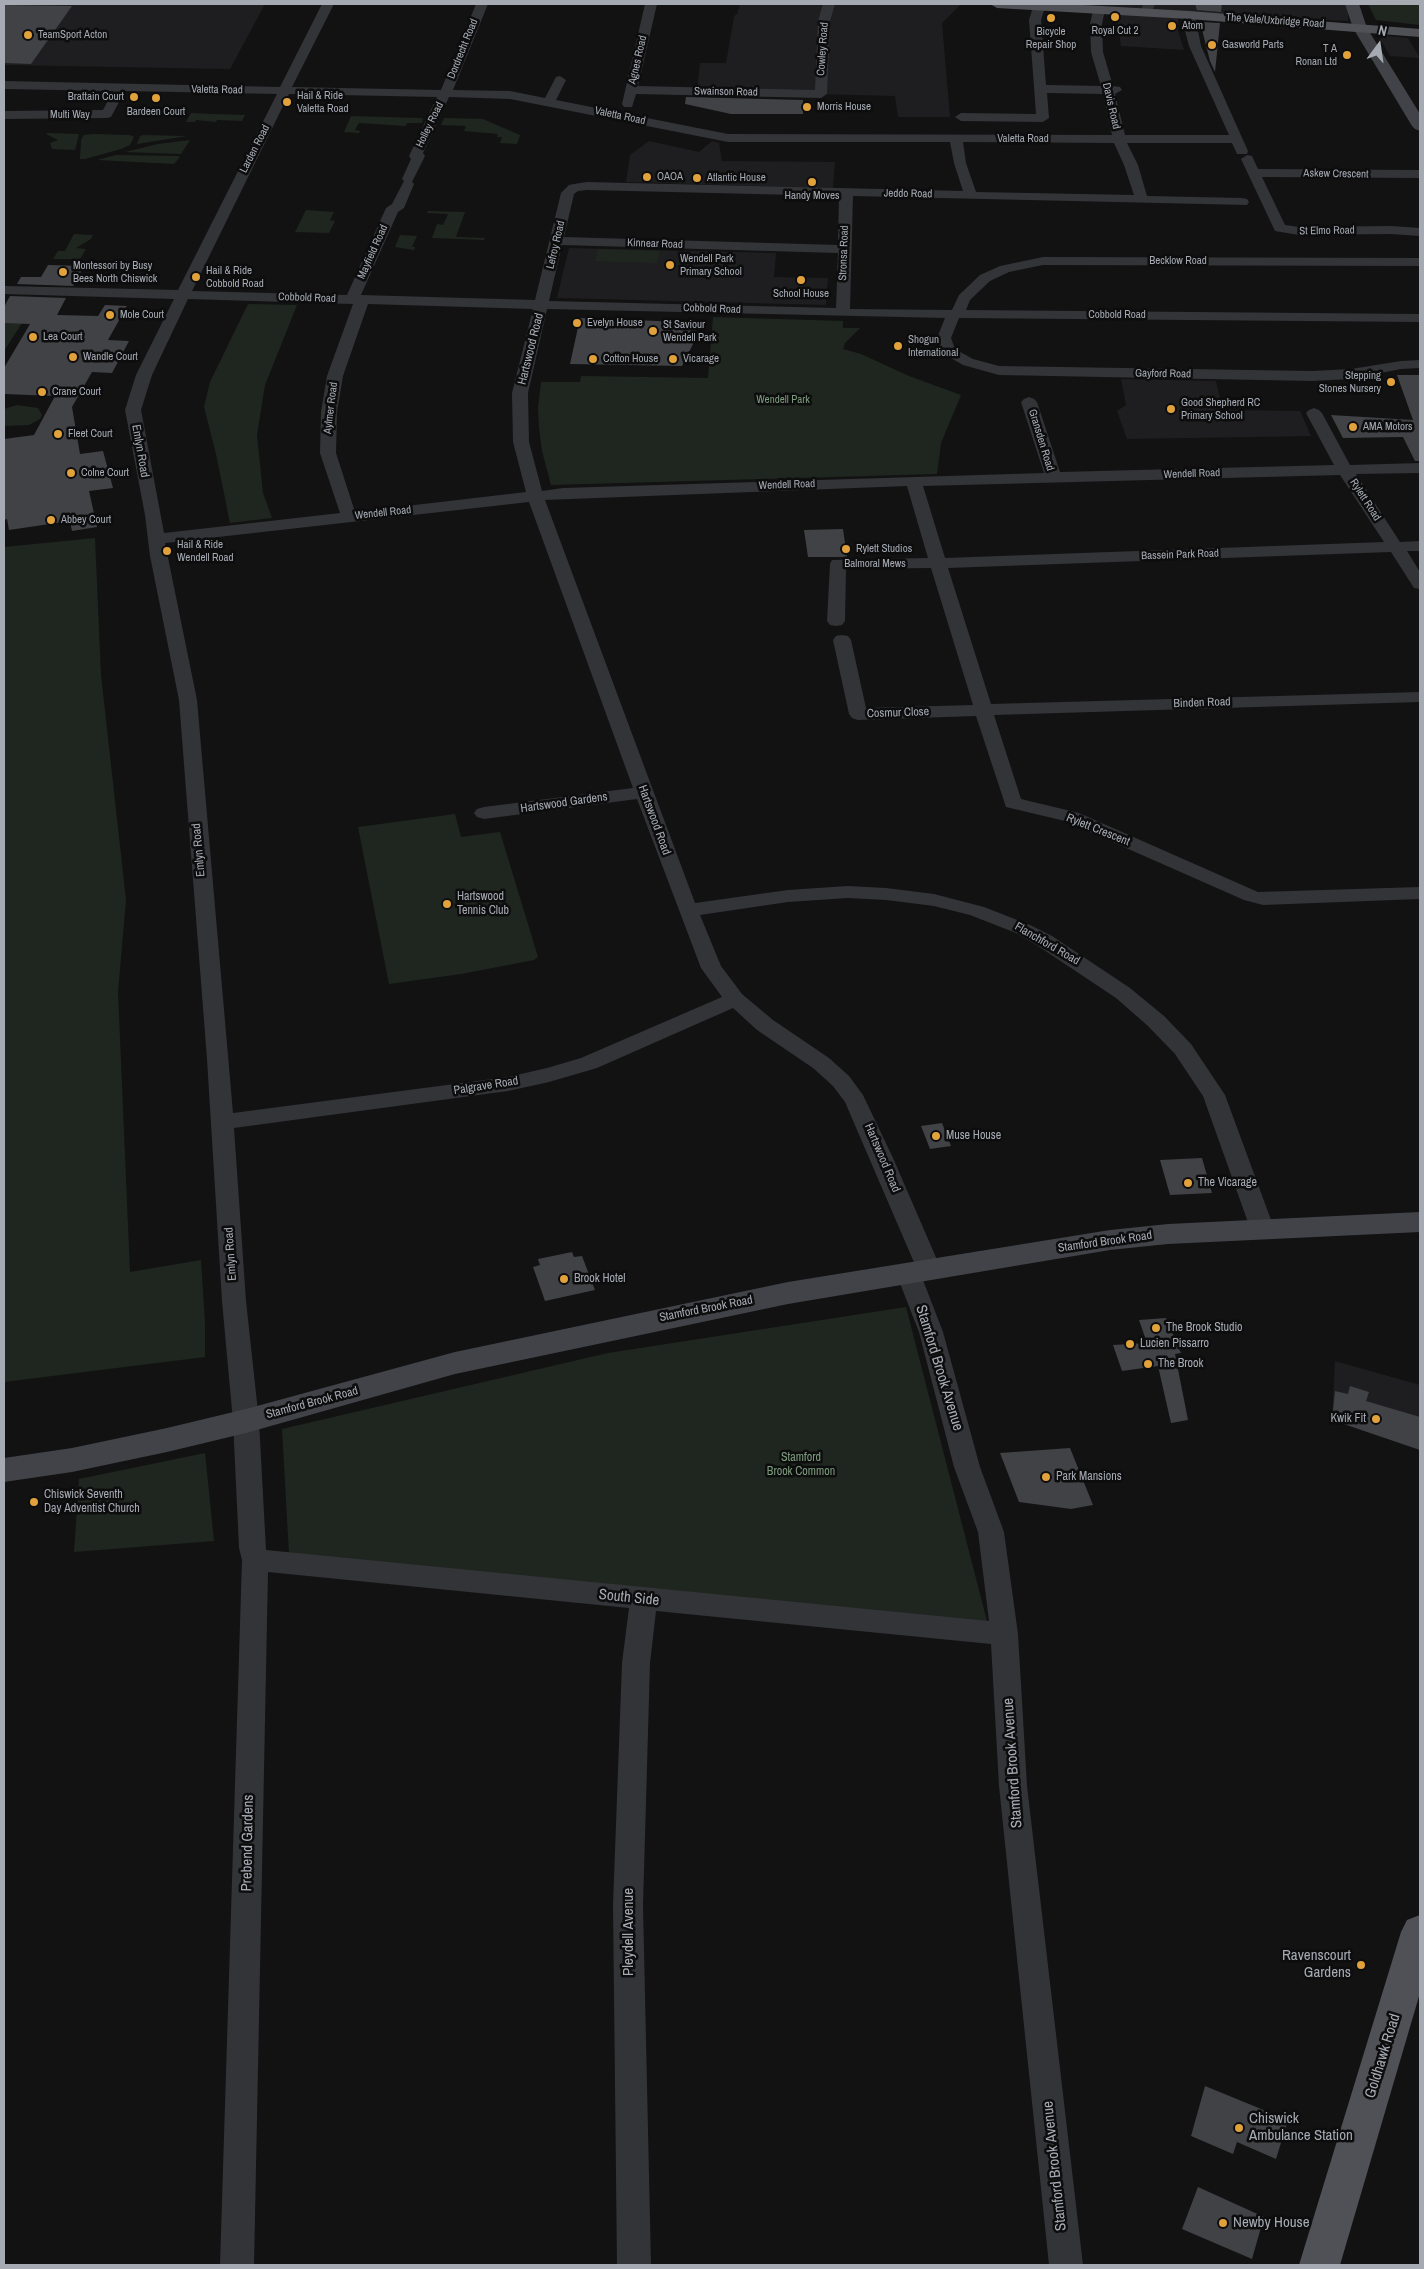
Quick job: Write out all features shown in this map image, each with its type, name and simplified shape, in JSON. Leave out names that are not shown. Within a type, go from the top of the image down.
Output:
[{"type":"main road","name":"The Vale/Uxbridge Road","points":[[997,4],[1039,7],[1097,17],[1148,8],[1189,15],[1420,33]]},
{"type":"main road","points":[[1352,4],[1360,28],[1418,120]]},
{"type":"main road","name":"Stamford Brook Road","points":[[4,1470],[72,1460],[246,1421],[455,1363],[779,1295],[1110,1240],[1185,1232],[1420,1222]]},
{"type":"main road","name":"Goldhawk Road","points":[[1319,2265],[1420,1932]]},
{"type":"street","name":"Larden Road","points":[[183,294],[328,4]]},
{"type":"street","name":"Dordrecht Road","points":[[445,94],[482,4]]},
{"type":"street","name":"Agnes Road","points":[[625,117],[651,4]]},
{"type":"street","name":"Cowley Road","points":[[820,94],[824,21],[829,4]]},
{"type":"street","points":[[961,117],[1043,118],[1035,20],[1039,7]]},
{"type":"street","name":"St Elmo Road","points":[[1189,15],[1189,23],[1195,46],[1278,226],[1285,230],[1420,232]]},
{"type":"street","name":"Davis Road","points":[[1097,17],[1097,52],[1112,90],[1119,139],[1131,164],[1142,200]]},
{"type":"street","points":[[549,102],[560,80]]},
{"type":"street","name":"Valetta Road","points":[[4,85],[510,95],[728,138],[1237,139]]},
{"type":"street","name":"Multi Way","points":[[4,115],[106,114],[121,88]]},
{"type":"street","points":[[1040,89],[1112,90]]},
{"type":"street","name":"Swainson Road","points":[[631,90],[820,94]]},
{"type":"street","name":"Holley Road","points":[[396,208],[419,156],[415,156],[445,94]]},
{"type":"street","points":[[956,138],[960,163],[971,195]]},
{"type":"street","name":"Askew Crescent","points":[[1253,173],[1420,174]]},
{"type":"street","name":"Jeddo Road","points":[[574,188],[587,186],[1242,202]]},
{"type":"street","name":"Lefroy Road","points":[[542,304],[568,193],[574,188]]},
{"type":"street","name":"Stronsa Road","points":[[843,313],[843,249],[846,192]]},
{"type":"street","name":"Mayfield Road","points":[[357,299],[393,208],[396,208]]},
{"type":"street","name":"Kinnear Road","points":[[557,241],[843,249]]},
{"type":"street","name":"Becklow Road","points":[[956,314],[964,298],[985,278],[1005,269],[1043,261],[1420,262]]},
{"type":"street","name":"Cobbold Road","points":[[4,290],[843,313],[1420,318]]},
{"type":"street","name":"Emlyn Road","points":[[183,294],[140,384],[133,410],[157,539],[158,556],[188,700],[222,1122],[234,1301],[246,1421]]},
{"type":"street","name":"Aylmer Road","points":[[348,517],[328,453],[328,419],[331,393],[357,299]]},
{"type":"street","name":"Hartswood Road","points":[[542,304],[523,378],[519,410],[521,442],[536,496],[688,910],[711,968],[735,999],[765,1025],[821,1063],[841,1081],[855,1100],[872,1134],[919,1271]]},
{"type":"street","name":"Gayford Road","points":[[956,314],[944,338],[949,351],[968,362],[999,370],[1312,376],[1351,374],[1401,365],[1420,364]]},
{"type":"street","name":"Gransden Road","points":[[1029,402],[1052,477]]},
{"type":"street","name":"Rylett Road","points":[[1314,413],[1344,469],[1420,584]]},
{"type":"street","name":"Wendell Road","points":[[157,539],[563,493],[914,481],[1420,468]]},
{"type":"street","name":"Rylett Crescent","points":[[914,481],[940,564],[953,614],[1013,803],[1072,817],[1251,896],[1263,899],[1420,894]]},
{"type":"street","name":"Bassein Park Road","points":[[940,564],[1420,546]]},
{"type":"street","name":"Balmoral Mews","points":[[836,621],[838,564],[940,564]]},
{"type":"street","name":"Cosmur Close","points":[[842,640],[858,714],[984,710]]},
{"type":"street","name":"Binden Road","points":[[984,710],[1420,697]]},
{"type":"street","name":"Hartswood Gardens","points":[[484,813],[644,792]]},
{"type":"street","name":"Flanchford Road","points":[[688,910],[788,896],[848,892],[886,894],[934,900],[969,908],[1023,929],[1045,941],[1123,993],[1156,1021],[1183,1049],[1214,1095],[1262,1228]]},
{"type":"street","name":"Palgrave Road","points":[[222,1122],[508,1084],[549,1075],[589,1063],[735,999]]},
{"type":"street","name":"Stamford Brook Avenue","points":[[919,1271],[932,1332],[968,1467],[992,1532],[1004,1634],[1013,1786],[1066,2265]]},
{"type":"street","name":"Prebend Gardens","points":[[237,2265],[254,1560],[246,1421]]},
{"type":"street","name":"South Side","points":[[254,1560],[1004,1634]]},
{"type":"street","name":"Pleydell Avenue","points":[[634,2265],[628,1905],[636,1663],[644,1599]]},
{"type":"shaded area","points":[[4,4],[265,4],[230,69],[4,65]]},
{"type":"shaded area","points":[[740,4],[961,4],[942,23],[950,117],[898,117],[895,96],[697,91],[700,63],[726,63],[734,17],[737,15]]},
{"type":"shaded area","points":[[1027,4],[1348,4],[1348,21],[1178,13],[1178,31],[1184,50],[1121,46],[1116,10]]},
{"type":"shaded area","points":[[1386,36],[1408,38],[1420,58],[1390,56],[1380,39]]},
{"type":"shaded area","points":[[649,141],[699,152],[712,141],[719,143],[722,161],[835,162],[833,188],[626,182],[630,155]]},
{"type":"shaded area","name":"Wendell Park Primary School","points":[[569,248],[776,253],[774,277],[828,278],[826,305],[557,298]]},
{"type":"shaded area","name":"Good Shepherd RC Primary School","points":[[1121,379],[1216,381],[1223,410],[1300,411],[1311,436],[1127,439],[1117,411],[1126,405]]},
{"type":"shaded area","points":[[1335,1361],[1420,1385],[1420,1450],[1332,1420]]},
{"type":"green space","points":[[1368,4],[1420,4],[1420,25],[1376,20]]},
{"type":"green space","points":[[191,113],[245,115],[242,121],[217,120],[216,122],[196,120],[195,122],[186,122]]},
{"type":"green space","points":[[351,116],[423,119],[422,123],[407,123],[406,126],[359,123],[355,130],[360,131],[359,133],[344,132]]},
{"type":"green space","points":[[444,118],[483,119],[520,135],[517,144],[500,143],[502,137],[497,137],[498,134],[464,131],[466,126],[441,125]]},
{"type":"green space","points":[[46,134],[79,134],[75,150],[52,149],[50,143],[58,140]]},
{"type":"green space","points":[[84,135],[130,135],[134,137],[130,145],[121,149],[80,159],[81,140]]},
{"type":"green space","points":[[140,136],[187,136],[137,144]]},
{"type":"green space","points":[[190,140],[181,154],[125,152],[158,144]]},
{"type":"green space","points":[[116,155],[180,157],[174,164],[97,160]]},
{"type":"green space","points":[[306,210],[334,212],[330,220],[335,221],[329,233],[295,232]]},
{"type":"green space","points":[[428,211],[465,212],[456,237],[485,238],[484,240],[432,238],[437,224],[443,225],[448,214],[427,213]]},
{"type":"green space","points":[[74,234],[93,235],[91,239],[76,248],[86,249],[80,259],[53,259],[58,251],[65,251]]},
{"type":"green space","points":[[400,235],[417,236],[412,247],[415,247],[414,250],[395,247]]},
{"type":"green space","points":[[598,249],[660,251],[657,263],[595,261]]},
{"type":"green space","points":[[248,304],[297,305],[265,385],[257,435],[263,493],[272,518],[230,523],[204,407],[210,382]]},
{"type":"green space","name":"Wendell Park","points":[[713,317],[843,321],[843,328],[860,328],[845,343],[843,349],[861,354],[909,376],[961,395],[941,443],[937,474],[551,485],[542,451],[539,427],[538,408],[541,382],[580,382],[581,376],[708,378]]},
{"type":"green space","points":[[4,323],[22,323],[4,351]]},
{"type":"green space","points":[[17,405],[38,408],[42,415],[40,419],[29,425],[4,426],[4,409]]},
{"type":"green space","points":[[95,538],[101,675],[126,900],[118,992],[130,1272],[201,1260],[205,1357],[4,1382],[4,547]]},
{"type":"green space","name":"Hartswood Tennis Club","points":[[455,814],[461,837],[500,832],[538,957],[534,960],[461,974],[389,984],[358,827]]},
{"type":"green space","name":"Stamford Brook Common","points":[[906,1307],[988,1625],[289,1554],[282,1429],[608,1353]]},
{"type":"green space","points":[[205,1453],[214,1541],[74,1552],[79,1479]]},
{"type":"building","points":[[1195,4],[1222,4],[1221,12],[1197,10]]},
{"type":"building","name":"TeamSport Acton","points":[[4,5],[72,6],[31,64],[4,63]]},
{"type":"building","points":[[1200,22],[1220,23],[1215,72],[1210,61]]},
{"type":"building","points":[[686,97],[803,100],[803,114],[731,114],[685,104]]},
{"type":"building","name":"Montessori by Busy Bees North Chiswick","points":[[48,265],[84,266],[73,286],[17,284],[21,277],[41,277]]},
{"type":"building","points":[[10,296],[66,298],[57,315],[98,316],[105,305],[127,306],[108,340],[129,341],[112,373],[92,372],[72,407],[80,454],[103,451],[113,488],[89,491],[97,527],[72,531],[70,521],[9,530],[7,519],[4,520],[4,439],[34,435],[55,396],[4,394],[4,368],[30,324],[4,323],[4,307]]},
{"type":"building","points":[[580,318],[683,322],[682,326],[696,327],[695,340],[682,366],[570,364]]},
{"type":"building","points":[[1397,375],[1420,375],[1420,461],[1415,461],[1403,437],[1343,438],[1331,415],[1413,420]]},
{"type":"building","points":[[843,529],[847,557],[808,557],[804,530]]},
{"type":"building","name":"Muse House","points":[[942,1123],[951,1146],[930,1149],[921,1126]]},
{"type":"building","name":"The Vicarage","points":[[1202,1158],[1212,1193],[1170,1195],[1160,1160]]},
{"type":"building","name":"Brook Hotel","points":[[572,1252],[574,1257],[582,1256],[595,1290],[545,1301],[533,1267],[540,1265],[538,1259]]},
{"type":"building","points":[[1166,1318],[1181,1353],[1175,1354],[1188,1420],[1171,1423],[1158,1366],[1122,1371],[1113,1345],[1147,1343],[1139,1320]]},
{"type":"building","name":"Kwik Fit","points":[[1350,1386],[1369,1392],[1366,1401],[1420,1417],[1420,1450],[1332,1420],[1335,1391],[1348,1394]]},
{"type":"building","name":"Park Mansions","points":[[1070,1448],[1093,1505],[1071,1509],[1019,1502],[1000,1453]]},
{"type":"building","name":"Chiswick Ambulance Station","points":[[1205,2086],[1288,2120],[1276,2159],[1237,2142],[1233,2154],[1191,2136]]},
{"type":"building","name":"Newby House","points":[[1198,2187],[1264,2217],[1252,2259],[1182,2229]]},
{"type":"place","name":"Royal Cut 2","points":[[1115,17]]},
{"type":"place","name":"Bicycle Repair Shop","points":[[1051,18]]},
{"type":"place","name":"Atom","points":[[1172,26]]},
{"type":"place","name":"TeamSport Acton","points":[[28,35]]},
{"type":"place","name":"Gasworld Parts","points":[[1212,45]]},
{"type":"place","name":"T A Ronan Ltd","points":[[1347,55]]},
{"type":"place","name":"Brattain Court","points":[[134,97]]},
{"type":"place","name":"Bardeen Court","points":[[156,98]]},
{"type":"place","name":"Hail & Ride Valetta Road","points":[[287,102]]},
{"type":"place","name":"Morris House","points":[[807,107]]},
{"type":"place","name":"OAOA","points":[[647,177]]},
{"type":"place","name":"Atlantic House","points":[[697,178]]},
{"type":"place","name":"Handy Moves","points":[[812,182]]},
{"type":"place","name":"Wendell Park Primary School","points":[[670,265]]},
{"type":"place","name":"Montessori by Busy Bees North Chiswick","points":[[63,272]]},
{"type":"place","name":"Hail & Ride Cobbold Road","points":[[196,277]]},
{"type":"place","name":"School House","points":[[801,280]]},
{"type":"place","name":"Mole Court","points":[[110,315]]},
{"type":"place","name":"Evelyn House","points":[[577,323]]},
{"type":"place","name":"St Saviour Wendell Park","points":[[653,331]]},
{"type":"place","name":"Lea Court","points":[[33,337]]},
{"type":"place","name":"Shogun International","points":[[898,346]]},
{"type":"place","name":"Wandle Court","points":[[73,357]]},
{"type":"place","name":"Cotton House","points":[[593,359]]},
{"type":"place","name":"Vicarage","points":[[673,359]]},
{"type":"place","name":"Stepping Stones Nursery","points":[[1391,382]]},
{"type":"place","name":"Crane Court","points":[[42,392]]},
{"type":"place","name":"Good Shepherd RC Primary School","points":[[1171,409]]},
{"type":"place","name":"AMA Motors","points":[[1353,427]]},
{"type":"place","name":"Fleet Court","points":[[58,434]]},
{"type":"place","name":"Colne Court","points":[[71,473]]},
{"type":"place","name":"Abbey Court","points":[[51,520]]},
{"type":"place","name":"Rylett Studios","points":[[846,549]]},
{"type":"place","name":"Hail & Ride Wendell Road","points":[[167,551]]},
{"type":"place","name":"Hartswood Tennis Club","points":[[447,904]]},
{"type":"place","name":"Muse House","points":[[936,1136]]},
{"type":"place","name":"The Vicarage","points":[[1188,1183]]},
{"type":"place","name":"Brook Hotel","points":[[564,1279]]},
{"type":"place","name":"The Brook Studio","points":[[1156,1328]]},
{"type":"place","name":"Lucien Pissarro","points":[[1130,1344]]},
{"type":"place","name":"The Brook","points":[[1148,1364]]},
{"type":"place","name":"Kwik Fit","points":[[1376,1419]]},
{"type":"place","name":"Park Mansions","points":[[1046,1477]]},
{"type":"place","name":"Chiswick Seventh Day Adventist Church","points":[[34,1502]]},
{"type":"place","name":"Ravenscourt Gardens","points":[[1361,1965]]},
{"type":"place","name":"Chiswick Ambulance Station","points":[[1239,2128]]},
{"type":"place","name":"Newby House","points":[[1223,2223]]}]
